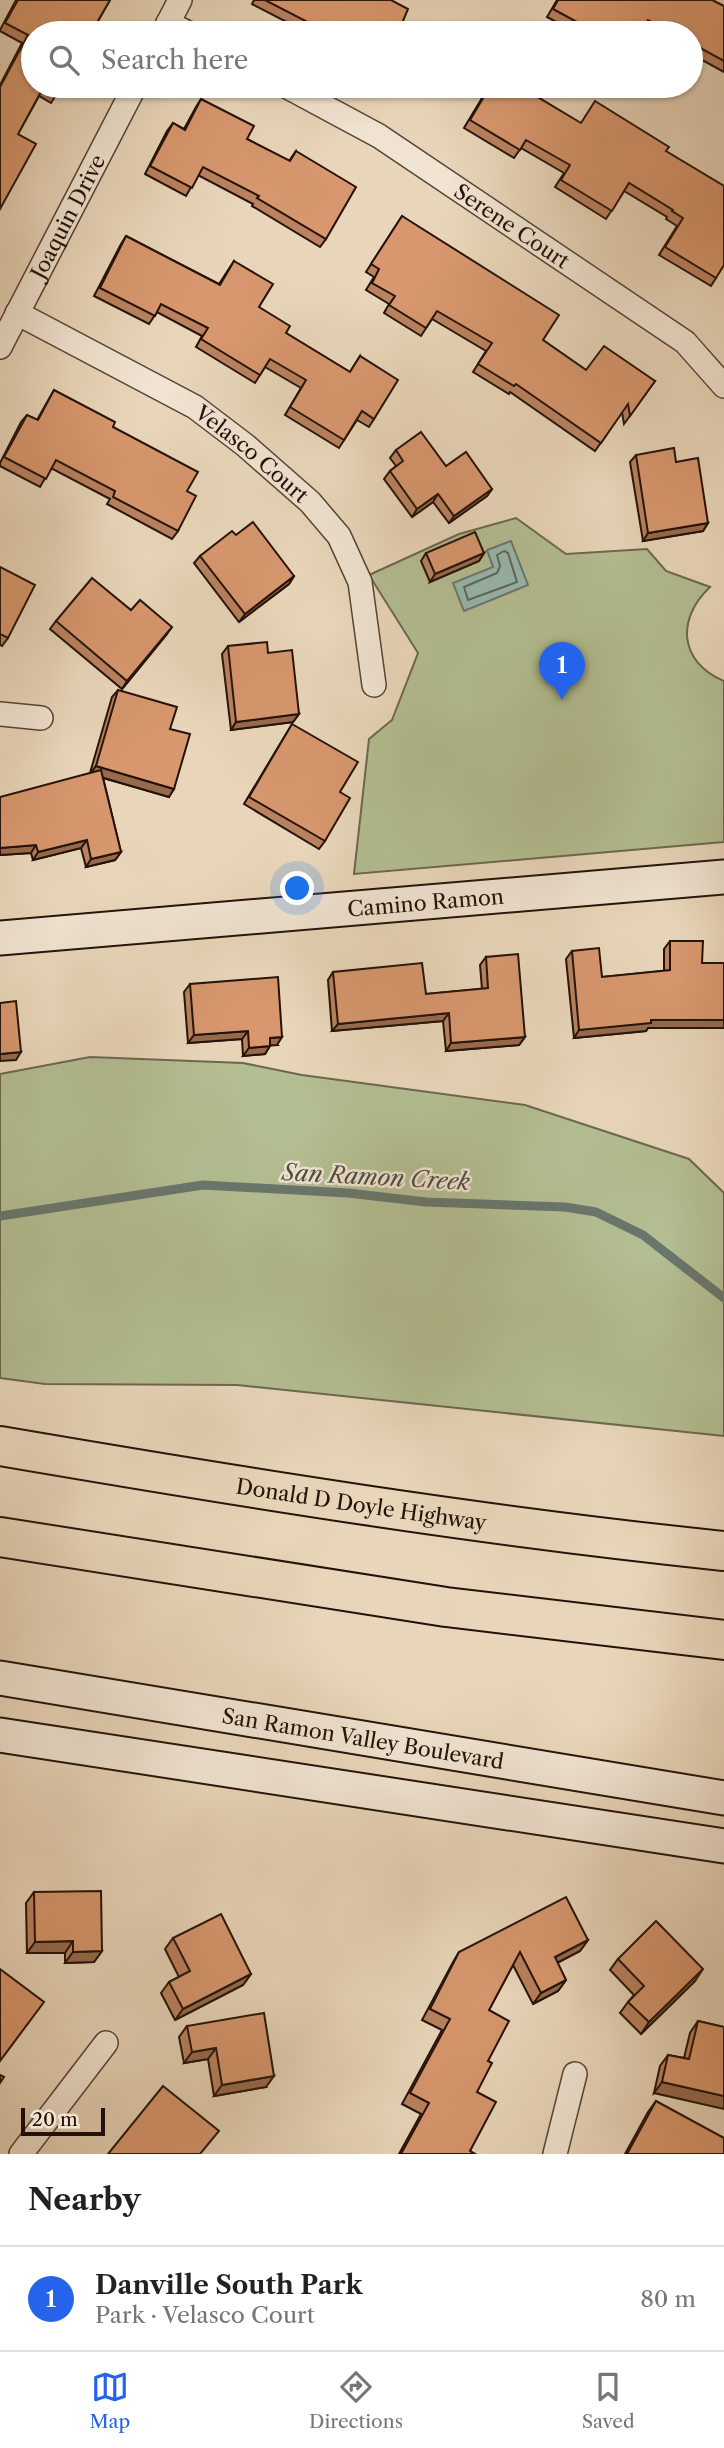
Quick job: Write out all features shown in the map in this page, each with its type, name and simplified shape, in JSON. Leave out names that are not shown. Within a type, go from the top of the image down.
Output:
[{"type":"highway","name":"Donald D Doyle Highway","points":[[0,1446],[198,1480],[450,1518],[724,1551]]},
{"type":"highway","points":[[0,1537],[446,1607],[724,1640]]},
{"type":"main road","name":"Camino Ramon","points":[[0,938],[724,877]]},
{"type":"main road","name":"San Ramon Valley Boulevard","points":[[0,1678],[724,1798]]},
{"type":"main road","points":[[0,1735],[724,1846]]},
{"type":"street","points":[[175,21],[180,0]]},
{"type":"street","name":"Joaquin Drive","points":[[0,347],[129,98]]},
{"type":"street","name":"Serene Court","points":[[308,98],[379,136],[685,342],[724,386]]},
{"type":"street","name":"Velasco Court","points":[[17,313],[195,407],[245,445],[310,502],[339,536],[360,582],[374,685]]},
{"type":"street","points":[[0,714],[41,718]]},
{"type":"street","points":[[21,2154],[106,2043]]},
{"type":"street","points":[[555,2154],[575,2074]]},
{"type":"green space","points":[[516,518],[566,554],[647,549],[666,571],[710,587],[699,599],[692,613],[687,639],[698,663],[724,681],[724,842],[354,874],[369,739],[392,720],[418,653],[369,575],[459,534]]},
{"type":"green space","points":[[90,1057],[243,1063],[302,1075],[525,1105],[689,1159],[724,1193],[724,1436],[237,1385],[45,1384],[0,1378],[0,1074]]},
{"type":"water","points":[[511,541],[528,585],[464,611],[453,583],[493,567],[487,550]]},
{"type":"building","points":[[18,0],[110,0],[98,21],[21,21],[21,31],[5,23]]},
{"type":"building","points":[[265,0],[391,0],[408,9],[403,21],[305,21]]},
{"type":"building","points":[[558,0],[712,0],[724,6],[724,61],[703,50],[703,21],[575,21],[553,9]]},
{"type":"building","points":[[21,48],[21,98],[38,98],[18,134],[36,144],[0,209],[0,87]]},
{"type":"building","points":[[483,98],[539,98],[581,123],[595,101],[669,147],[666,151],[724,186],[724,265],[716,278],[665,247],[683,218],[629,183],[612,211],[561,180],[570,165],[526,140],[520,150],[470,120]]},
{"type":"building","points":[[201,99],[254,126],[247,139],[290,161],[296,151],[356,187],[326,239],[257,198],[259,196],[203,167],[192,188],[150,166],[173,123],[185,130]]},
{"type":"building","points":[[402,216],[559,315],[543,340],[586,370],[604,346],[655,381],[630,416],[628,404],[601,443],[516,384],[514,386],[478,364],[492,343],[437,311],[426,328],[389,305],[395,296],[372,283],[379,269],[371,264]]},
{"type":"building","points":[[126,236],[220,285],[234,261],[273,284],[259,307],[290,326],[286,333],[350,372],[360,356],[398,380],[374,419],[362,411],[344,440],[290,407],[306,380],[270,359],[260,375],[201,339],[208,328],[161,304],[155,316],[100,288]]},
{"type":"building","points":[[54,390],[115,422],[113,427],[198,472],[187,491],[196,496],[178,531],[113,497],[115,491],[56,460],[46,479],[4,457],[27,415],[38,420]]},
{"type":"building","points":[[421,432],[446,466],[466,452],[492,489],[454,516],[438,494],[417,509],[390,471],[403,461],[396,450]]},
{"type":"building","points":[[674,448],[676,462],[698,458],[708,523],[648,533],[636,455]]},
{"type":"building","points":[[253,522],[294,576],[245,614],[200,556],[232,531],[236,535]]},
{"type":"building","points":[[475,532],[484,553],[435,574],[426,553]]},
{"type":"building","points":[[0,567],[35,585],[8,638],[0,634]]},
{"type":"building","points":[[92,578],[131,610],[140,600],[172,627],[127,681],[56,621]]},
{"type":"building","points":[[267,642],[268,653],[292,650],[299,714],[236,722],[228,646]]},
{"type":"building","points":[[118,690],[177,707],[170,729],[190,734],[174,789],[96,766]]},
{"type":"building","points":[[292,724],[358,762],[340,792],[350,798],[325,841],[249,797]]},
{"type":"building","points":[[101,770],[121,852],[91,859],[87,840],[38,852],[36,845],[0,848],[0,797]]},
{"type":"building","points":[[670,941],[703,941],[702,963],[724,963],[724,1020],[651,1020],[651,1023],[579,1030],[572,951],[599,948],[602,977],[670,970]]},
{"type":"building","points":[[518,954],[525,1037],[451,1043],[449,1013],[338,1024],[333,972],[422,963],[426,994],[488,988],[486,957]]},
{"type":"building","points":[[278,977],[282,1037],[270,1038],[270,1046],[249,1048],[248,1031],[194,1035],[190,984]]},
{"type":"building","points":[[16,1001],[21,1052],[0,1054],[0,1003]]},
{"type":"building","points":[[101,1891],[102,1951],[73,1952],[73,1941],[35,1942],[34,1892]]},
{"type":"building","points":[[566,1897],[588,1940],[555,1957],[566,1980],[541,1993],[520,1952],[489,2010],[509,2021],[488,2061],[492,2063],[477,2092],[496,2102],[470,2151],[475,2154],[401,2154],[429,2103],[410,2093],[450,2019],[430,2009],[459,1952]]},
{"type":"building","points":[[221,1914],[251,1974],[183,2009],[169,1982],[190,1971],[173,1938]]},
{"type":"building","points":[[656,1921],[703,1969],[649,2022],[628,2002],[644,1986],[618,1959]]},
{"type":"building","points":[[0,1969],[44,2002],[0,2061]]},
{"type":"building","points":[[264,2013],[274,2076],[222,2085],[216,2048],[192,2052],[187,2026]]},
{"type":"building","points":[[698,2021],[724,2027],[724,2096],[662,2082],[668,2055],[689,2059]]},
{"type":"building","points":[[163,2086],[219,2131],[200,2154],[108,2154]]},
{"type":"building","points":[[656,2101],[724,2138],[724,2154],[627,2154]]},
{"type":"waterway","name":"San Ramon Creek","points":[[0,1216],[203,1185],[348,1193],[426,1202],[565,1207],[596,1212],[643,1235],[724,1298]]},
{"type":"place","name":"Danville South Park","points":[[562,700]]}]
